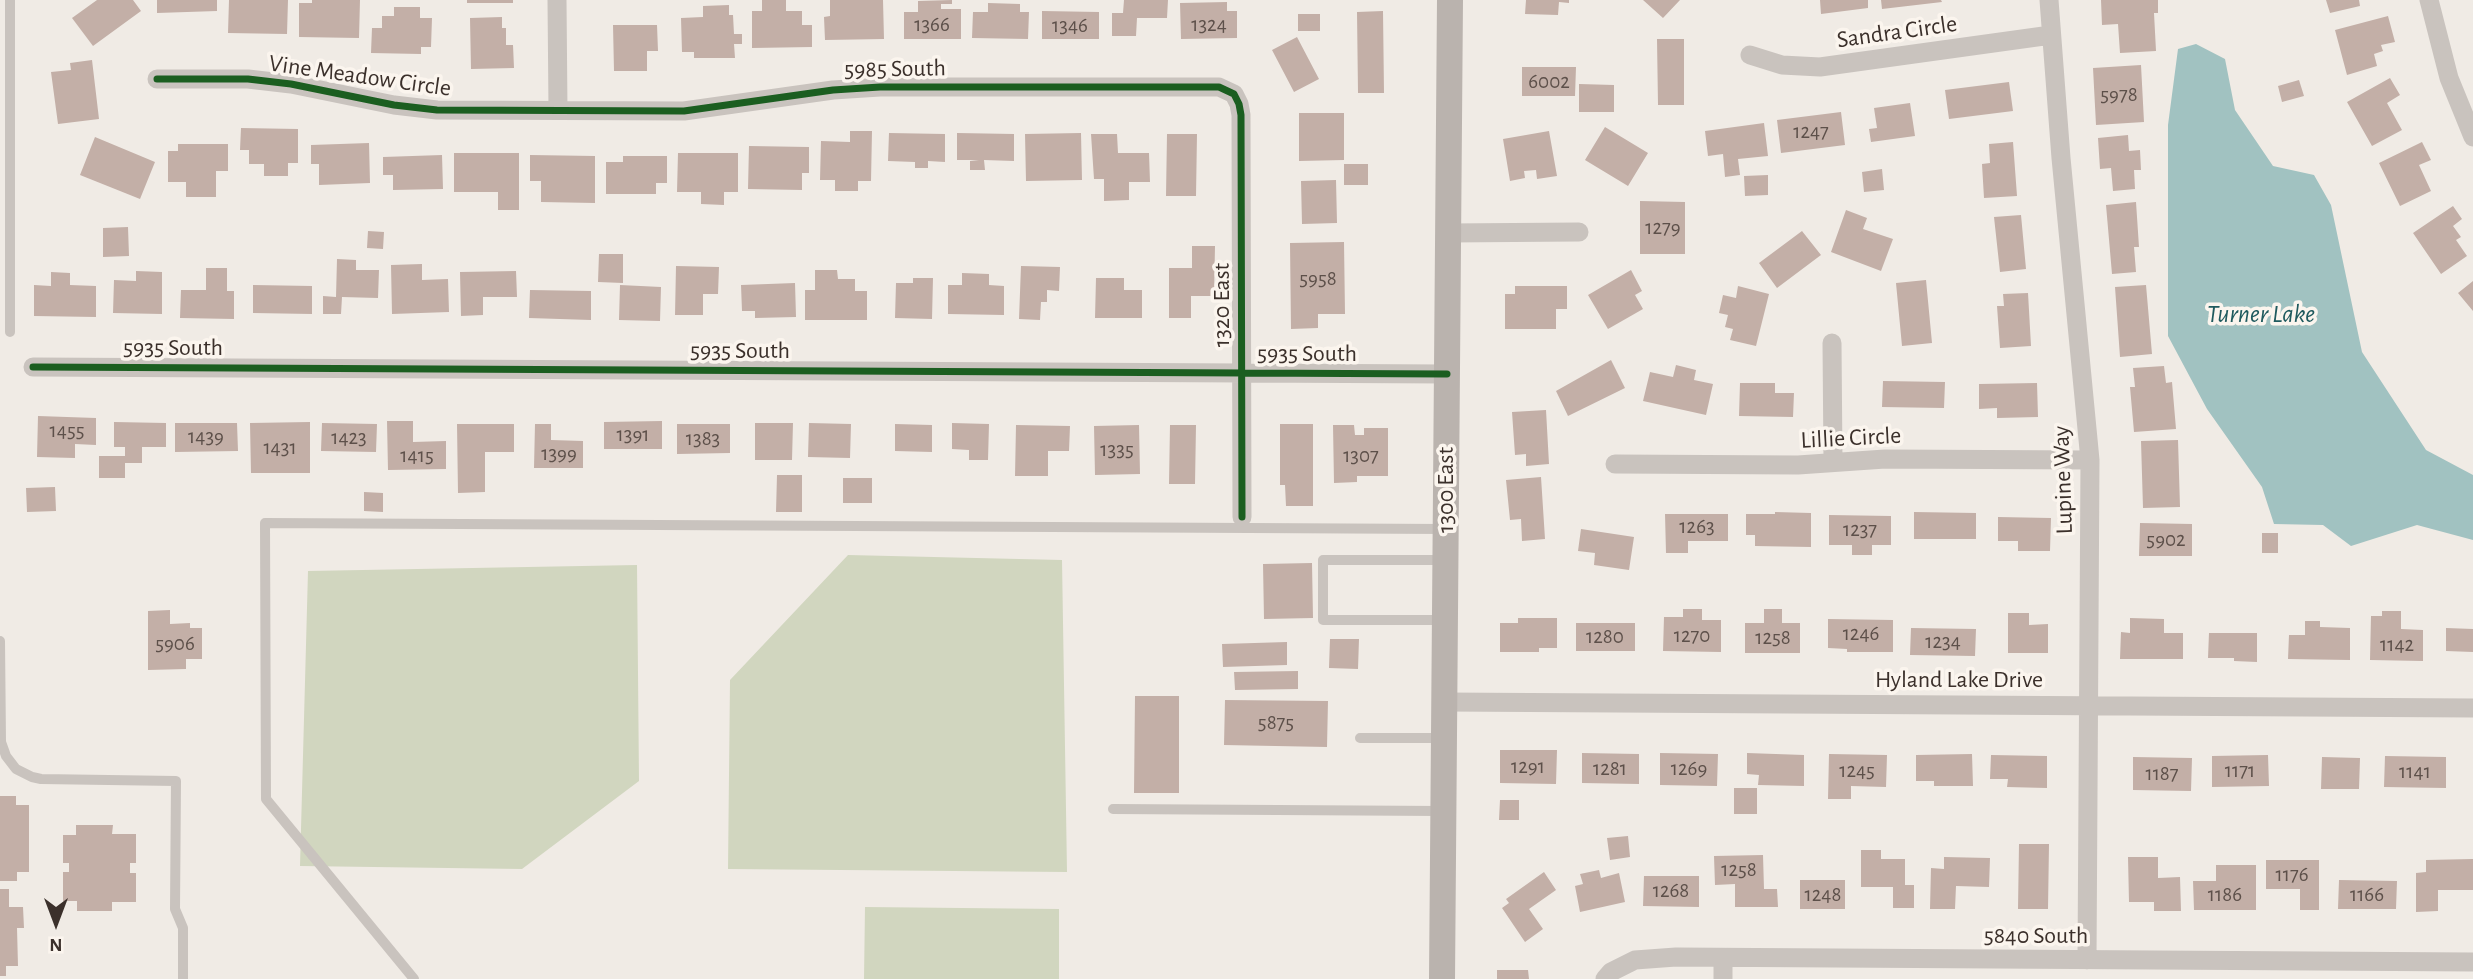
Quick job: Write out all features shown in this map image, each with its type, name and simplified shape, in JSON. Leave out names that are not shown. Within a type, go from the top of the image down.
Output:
[{"type":"main road","name":"1300 East","points":[[1442,979],[1450,0]]},
{"type":"street","points":[[557,0],[558,110]]},
{"type":"street","name":"Lupine Way","points":[[2049,0],[2090,460],[2087,960]]},
{"type":"street","points":[[2429,0],[2449,78],[2473,137]]},
{"type":"street","name":"Sandra Circle","points":[[1750,55],[1782,65],[1820,67],[2051,35]]},
{"type":"street","name":"Vine Meadow Circle","points":[[157,79],[248,79],[437,110],[558,110]]},
{"type":"street","name":"5985 South","points":[[558,110],[684,111],[833,90],[880,87],[1199,86],[1219,87],[1234,94]]},
{"type":"street","name":"1320 East","points":[[1234,94],[1239,104],[1242,133],[1242,517]]},
{"type":"street","points":[[1448,233],[1578,232]]},
{"type":"street","points":[[1832,343],[1833,462]]},
{"type":"street","name":"5935 South","points":[[33,367],[1447,374]]},
{"type":"street","name":"Lillie Circle","points":[[1615,464],[1798,465],[1885,459],[2090,460]]},
{"type":"street","name":"Hyland Lake Drive","points":[[1444,702],[2473,708]]},
{"type":"street","name":"5840 South","points":[[1605,979],[1611,972],[1635,960],[1676,957],[2473,962]]},
{"type":"street","points":[[1723,958],[1723,979]]},
{"type":"lane","points":[[10,0],[5,153],[10,332]]},
{"type":"lane","points":[[414,979],[265,799],[265,523],[1446,529]]},
{"type":"lane","points":[[1445,620],[1323,620],[1323,559],[1446,560]]},
{"type":"lane","points":[[0,641],[1,742],[6,756],[16,769],[32,777],[50,780],[176,781],[175,909],[183,928],[183,979]]},
{"type":"lane","points":[[1360,738],[1444,738]]},
{"type":"lane","points":[[1113,809],[1443,811]]},
{"type":"green space","points":[[848,555],[1062,560],[1067,872],[728,869],[730,680]]},
{"type":"green space","points":[[637,565],[639,781],[522,869],[300,866],[308,571]]},
{"type":"green space","points":[[865,907],[1059,909],[1059,979],[864,979]]},
{"type":"water","name":"Turner Lake","points":[[2196,44],[2225,59],[2235,110],[2273,166],[2314,175],[2331,205],[2362,352],[2426,450],[2473,475],[2473,540],[2417,525],[2351,546],[2323,525],[2274,524],[2262,487],[2207,409],[2168,336],[2168,125],[2178,49]]},
{"type":"building","points":[[97,0],[133,0],[141,11],[93,46],[72,18]]},
{"type":"building","points":[[157,0],[217,0],[217,11],[157,13]]},
{"type":"building","points":[[229,0],[288,0],[287,34],[228,33]]},
{"type":"building","points":[[312,0],[360,0],[359,38],[299,37],[299,3],[312,3]]},
{"type":"building","points":[[467,0],[513,0],[513,3],[467,3]]},
{"type":"building","points":[[762,0],[786,0],[786,11],[802,11],[802,25],[812,25],[812,47],[752,48],[752,11],[762,11]]},
{"type":"building","points":[[830,0],[883,0],[884,39],[825,40],[824,17],[830,16]]},
{"type":"building","points":[[952,0],[952,4],[941,4],[941,9],[961,9],[961,39],[904,39],[904,12],[918,12],[918,1]]},
{"type":"building","points":[[1124,0],[1168,0],[1167,18],[1137,18],[1136,36],[1112,36],[1112,13],[1123,13]]},
{"type":"building","points":[[1526,0],[1569,0],[1569,3],[1559,2],[1558,15],[1525,14]]},
{"type":"building","points":[[1643,0],[1680,0],[1663,18]]},
{"type":"building","points":[[1820,0],[1868,0],[1868,8],[1821,14]]},
{"type":"building","points":[[1881,0],[1941,0],[1942,2],[1882,9]]},
{"type":"building","points":[[2101,0],[2158,0],[2158,13],[2154,13],[2156,51],[2120,53],[2118,24],[2102,25]]},
{"type":"building","points":[[2326,0],[2359,0],[2360,6],[2330,13]]},
{"type":"building","points":[[1227,2],[1227,11],[1237,11],[1237,38],[1181,39],[1180,3]]},
{"type":"building","points":[[988,3],[1020,4],[1020,12],[1029,12],[1028,39],[972,38],[973,12],[988,12]]},
{"type":"building","points":[[729,5],[729,15],[733,15],[734,34],[742,34],[742,44],[734,44],[735,58],[694,58],[694,52],[682,52],[681,18],[703,17],[703,6]]},
{"type":"building","points":[[394,7],[420,7],[420,18],[432,18],[431,47],[421,47],[421,54],[371,53],[372,28],[382,28],[382,16],[394,16]]},
{"type":"building","points":[[1042,11],[1099,12],[1099,39],[1042,39]]},
{"type":"building","points":[[1383,11],[1384,93],[1358,93],[1357,12]]},
{"type":"building","points":[[1298,14],[1320,14],[1320,31],[1298,31]]},
{"type":"building","points":[[2388,16],[2395,42],[2381,45],[2383,51],[2374,54],[2377,66],[2347,75],[2335,30]]},
{"type":"building","points":[[502,17],[502,28],[506,28],[506,45],[513,45],[514,68],[471,69],[470,18]]},
{"type":"building","points":[[613,25],[657,25],[658,51],[647,51],[647,71],[614,71]]},
{"type":"building","points":[[1297,37],[1319,79],[1294,92],[1272,50]]},
{"type":"building","points":[[1657,39],[1684,39],[1684,105],[1658,105]]},
{"type":"building","points":[[92,60],[99,119],[58,124],[51,72],[71,70],[70,63]]},
{"type":"building","points":[[2141,65],[2144,122],[2096,125],[2093,68]]},
{"type":"building","points":[[1522,67],[1576,67],[1575,96],[1522,96]]},
{"type":"building","points":[[2390,78],[2400,95],[2387,103],[2402,130],[2372,146],[2347,102]]},
{"type":"building","points":[[2299,80],[2304,96],[2282,102],[2278,86]]},
{"type":"building","points":[[2009,82],[2013,111],[1949,119],[1945,90]]},
{"type":"building","points":[[1579,84],[1614,85],[1614,112],[1579,112]]},
{"type":"building","points":[[1910,103],[1915,136],[1871,142],[1869,129],[1877,128],[1874,108]]},
{"type":"building","points":[[1841,112],[1845,145],[1781,153],[1777,120]]},
{"type":"building","points":[[1299,113],[1344,113],[1344,160],[1299,161]]},
{"type":"building","points":[[1764,123],[1768,156],[1738,159],[1740,175],[1725,177],[1723,154],[1708,156],[1705,131]]},
{"type":"building","points":[[1605,127],[1648,153],[1628,186],[1585,160]]},
{"type":"building","points":[[241,128],[298,129],[298,163],[288,163],[288,176],[264,176],[264,164],[249,164],[249,150],[240,150]]},
{"type":"building","points":[[850,131],[872,131],[871,181],[858,181],[858,191],[835,191],[835,180],[820,180],[821,141],[850,142]]},
{"type":"building","points":[[1549,131],[1557,176],[1537,179],[1536,170],[1524,171],[1525,178],[1510,181],[1503,139]]},
{"type":"building","points":[[889,133],[945,134],[945,162],[928,161],[928,168],[915,168],[915,162],[888,161]]},
{"type":"building","points":[[957,133],[1014,134],[1014,161],[984,160],[985,170],[970,170],[970,161],[979,160],[957,160]]},
{"type":"building","points":[[1081,133],[1082,180],[1026,181],[1025,134]]},
{"type":"building","points":[[1091,134],[1117,134],[1118,153],[1149,153],[1150,182],[1129,182],[1129,200],[1104,201],[1104,179],[1094,179]]},
{"type":"building","points":[[1167,134],[1197,134],[1196,196],[1166,196]]},
{"type":"building","points":[[2128,135],[2129,151],[2140,150],[2141,170],[2134,170],[2135,189],[2113,191],[2111,168],[2100,169],[2098,138]]},
{"type":"building","points":[[95,137],[155,162],[140,199],[80,175]]},
{"type":"building","points":[[2013,142],[2017,196],[1984,198],[1982,164],[1990,163],[1989,144]]},
{"type":"building","points":[[2422,142],[2431,160],[2419,165],[2431,191],[2400,206],[2379,163]]},
{"type":"building","points":[[369,143],[370,183],[319,185],[319,164],[311,164],[311,145]]},
{"type":"building","points":[[178,144],[228,144],[228,171],[216,171],[216,197],[186,197],[186,182],[168,182],[168,151],[178,151]]},
{"type":"building","points":[[749,146],[809,147],[809,173],[802,173],[802,190],[748,189]]},
{"type":"building","points":[[454,153],[519,153],[519,210],[498,210],[498,192],[454,192]]},
{"type":"building","points":[[678,153],[738,153],[738,192],[724,192],[724,205],[701,204],[701,192],[677,192]]},
{"type":"building","points":[[442,155],[443,189],[393,190],[393,175],[383,175],[383,157]]},
{"type":"building","points":[[530,155],[595,156],[595,203],[541,202],[541,181],[530,181]]},
{"type":"building","points":[[623,156],[667,156],[667,183],[656,183],[656,194],[606,194],[606,162],[623,162]]},
{"type":"building","points":[[1344,164],[1368,164],[1368,185],[1344,185]]},
{"type":"building","points":[[1882,169],[1884,190],[1864,192],[1862,172]]},
{"type":"building","points":[[1768,175],[1768,195],[1745,196],[1744,176]]},
{"type":"building","points":[[1336,180],[1337,223],[1302,224],[1301,181]]},
{"type":"building","points":[[1640,201],[1685,202],[1685,254],[1640,254]]},
{"type":"building","points":[[2136,202],[2139,247],[2134,247],[2136,272],[2112,274],[2106,205]]},
{"type":"building","points":[[2453,206],[2462,219],[2453,226],[2461,237],[2456,240],[2467,256],[2441,274],[2413,233]]},
{"type":"building","points":[[1846,210],[1867,218],[1863,229],[1893,239],[1881,271],[1831,252]]},
{"type":"building","points":[[2021,215],[2026,269],[2000,272],[1994,217]]},
{"type":"building","points":[[128,227],[129,256],[103,257],[103,228]]},
{"type":"building","points":[[368,231],[384,232],[383,249],[367,248]]},
{"type":"building","points":[[1802,231],[1821,255],[1777,288],[1759,263]]},
{"type":"building","points":[[1344,242],[1345,314],[1318,314],[1318,328],[1291,329],[1290,243]]},
{"type":"building","points":[[1192,246],[1215,246],[1214,296],[1191,296],[1191,318],[1169,318],[1169,268],[1192,268]]},
{"type":"building","points":[[599,254],[623,254],[623,283],[598,282]]},
{"type":"building","points":[[337,259],[356,260],[356,270],[379,270],[378,298],[342,297],[341,314],[323,314],[323,296],[336,297]]},
{"type":"building","points":[[422,264],[422,280],[448,279],[449,312],[392,314],[391,265]]},
{"type":"building","points":[[676,266],[719,267],[718,294],[703,294],[703,315],[675,315]]},
{"type":"building","points":[[1021,266],[1060,267],[1059,291],[1047,290],[1047,302],[1041,302],[1040,320],[1019,319]]},
{"type":"building","points":[[206,268],[227,268],[227,291],[234,291],[234,319],[180,318],[181,290],[206,290]]},
{"type":"building","points":[[815,270],[837,270],[838,279],[855,279],[855,291],[867,291],[867,320],[805,320],[805,290],[815,290]]},
{"type":"building","points":[[1631,270],[1642,291],[1635,295],[1643,309],[1608,329],[1588,295]]},
{"type":"building","points":[[136,271],[162,272],[162,314],[113,313],[114,280],[136,281]]},
{"type":"building","points":[[516,271],[517,297],[483,297],[483,315],[461,316],[460,272]]},
{"type":"building","points":[[51,272],[70,273],[70,285],[96,286],[96,317],[34,316],[34,285],[51,286]]},
{"type":"building","points":[[962,273],[989,274],[989,285],[1004,286],[1004,315],[948,314],[948,285],[962,285]]},
{"type":"building","points":[[913,278],[933,278],[932,319],[895,318],[896,283],[913,283]]},
{"type":"building","points":[[1096,278],[1124,278],[1124,290],[1142,290],[1142,318],[1095,318]]},
{"type":"building","points":[[1926,280],[1932,343],[1902,346],[1896,283]]},
{"type":"building","points":[[2473,281],[2473,311],[2458,293]]},
{"type":"building","points":[[795,283],[796,317],[755,318],[755,311],[742,311],[741,285]]},
{"type":"building","points":[[253,285],[312,286],[312,314],[253,313]]},
{"type":"building","points":[[620,285],[661,287],[660,321],[619,320]]},
{"type":"building","points":[[2146,285],[2152,354],[2120,357],[2115,287]]},
{"type":"building","points":[[1515,286],[1567,286],[1567,309],[1556,309],[1556,329],[1505,329],[1505,294],[1515,294]]},
{"type":"building","points":[[1738,286],[1769,294],[1756,346],[1730,340],[1733,329],[1725,327],[1728,315],[1719,313],[1723,295],[1736,298]]},
{"type":"building","points":[[530,290],[591,291],[591,320],[529,318]]},
{"type":"building","points":[[2028,293],[2031,346],[2000,348],[1997,306],[2004,306],[2003,294]]},
{"type":"building","points":[[1611,360],[1625,388],[1568,416],[1556,391]]},
{"type":"building","points":[[1676,365],[1696,370],[1694,380],[1713,384],[1706,415],[1643,401],[1650,372],[1673,377]]},
{"type":"building","points":[[2164,366],[2166,383],[2172,382],[2176,429],[2134,432],[2130,387],[2135,387],[2133,368]]},
{"type":"building","points":[[1883,381],[1945,382],[1944,408],[1882,407]]},
{"type":"building","points":[[1740,383],[1775,383],[1775,393],[1794,393],[1793,417],[1739,416]]},
{"type":"building","points":[[2037,383],[2038,417],[1997,418],[1997,408],[1979,409],[1979,384]]},
{"type":"building","points":[[1546,410],[1549,464],[1526,466],[1526,454],[1515,455],[1512,412]]},
{"type":"building","points":[[38,416],[96,418],[96,445],[75,444],[75,458],[37,457]]},
{"type":"building","points":[[387,421],[413,421],[413,442],[446,441],[446,469],[388,470]]},
{"type":"building","points":[[662,421],[662,449],[604,449],[604,422]]},
{"type":"building","points":[[114,422],[166,423],[166,447],[142,447],[142,463],[125,463],[125,478],[99,478],[99,456],[125,456],[125,447],[114,447]]},
{"type":"building","points":[[310,422],[310,473],[251,473],[250,423]]},
{"type":"building","points":[[175,423],[237,423],[238,451],[175,452]]},
{"type":"building","points":[[322,423],[377,424],[376,452],[321,451]]},
{"type":"building","points":[[755,423],[793,423],[792,460],[755,460]]},
{"type":"building","points":[[809,423],[851,424],[850,458],[808,457]]},
{"type":"building","points":[[952,423],[989,424],[988,460],[969,460],[969,450],[952,449]]},
{"type":"building","points":[[457,424],[514,424],[514,452],[485,452],[485,492],[458,493]]},
{"type":"building","points":[[535,424],[551,424],[551,440],[583,441],[583,468],[534,468]]},
{"type":"building","points":[[677,424],[730,424],[730,453],[677,454]]},
{"type":"building","points":[[895,424],[932,425],[932,452],[895,451]]},
{"type":"building","points":[[1280,424],[1313,424],[1313,506],[1286,506],[1285,485],[1280,485]]},
{"type":"building","points":[[1016,425],[1070,426],[1069,451],[1048,451],[1048,476],[1015,476]]},
{"type":"building","points":[[1139,425],[1140,474],[1095,475],[1094,426]]},
{"type":"building","points":[[1170,425],[1196,425],[1195,484],[1169,484]]},
{"type":"building","points":[[1333,425],[1354,425],[1355,435],[1364,435],[1364,428],[1388,428],[1388,476],[1357,476],[1357,482],[1334,483]]},
{"type":"building","points":[[2178,440],[2180,507],[2143,508],[2141,441]]},
{"type":"building","points":[[777,475],[802,475],[802,512],[776,512]]},
{"type":"building","points":[[1541,477],[1545,539],[1522,541],[1521,519],[1510,520],[1506,480]]},
{"type":"building","points":[[843,478],[872,478],[872,503],[843,503]]},
{"type":"building","points":[[55,487],[56,511],[27,512],[26,488]]},
{"type":"building","points":[[364,492],[383,493],[383,512],[364,511]]},
{"type":"building","points":[[1914,512],[1976,513],[1976,539],[1914,539]]},
{"type":"building","points":[[1811,513],[1811,547],[1755,546],[1755,535],[1746,535],[1746,514]]},
{"type":"building","points":[[1665,514],[1728,514],[1728,541],[1688,541],[1688,553],[1666,553]]},
{"type":"building","points":[[1829,515],[1891,516],[1891,545],[1872,545],[1872,555],[1852,555],[1852,545],[1829,545]]},
{"type":"building","points":[[1998,517],[2051,518],[2050,551],[2018,551],[2018,541],[1998,541]]},
{"type":"building","points":[[2140,523],[2192,524],[2192,556],[2139,556]]},
{"type":"building","points":[[1581,529],[1634,537],[1629,570],[1594,565],[1595,553],[1578,551]]},
{"type":"building","points":[[2262,533],[2278,533],[2278,553],[2262,553]]},
{"type":"building","points":[[1312,563],[1313,618],[1264,619],[1263,564]]},
{"type":"building","points":[[1683,609],[1702,609],[1702,620],[1721,620],[1721,652],[1663,651],[1664,617],[1683,617]]},
{"type":"building","points":[[1764,609],[1782,609],[1782,623],[1800,623],[1800,653],[1745,653],[1745,623],[1764,623]]},
{"type":"building","points":[[170,610],[170,624],[190,623],[190,628],[202,628],[202,659],[186,659],[186,669],[148,670],[148,611]]},
{"type":"building","points":[[2382,611],[2401,611],[2401,629],[2423,630],[2423,661],[2370,660],[2371,616],[2382,616]]},
{"type":"building","points":[[2008,613],[2029,613],[2029,625],[2048,624],[2048,653],[2008,653]]},
{"type":"building","points":[[1518,618],[1557,618],[1557,648],[1539,648],[1539,652],[1500,652],[1500,623],[1518,623]]},
{"type":"building","points":[[2130,618],[2164,619],[2164,633],[2183,633],[2183,659],[2120,659],[2121,632],[2130,633]]},
{"type":"building","points":[[1828,619],[1893,620],[1893,652],[1847,652],[1847,649],[1828,648]]},
{"type":"building","points":[[2305,621],[2320,621],[2320,627],[2350,628],[2350,660],[2288,659],[2289,635],[2305,635]]},
{"type":"building","points":[[1576,623],[1635,623],[1635,651],[1576,651]]},
{"type":"building","points":[[1911,628],[1976,629],[1975,656],[1910,655]]},
{"type":"building","points":[[2446,628],[2473,629],[2473,652],[2446,651]]},
{"type":"building","points":[[2209,633],[2257,633],[2257,662],[2234,661],[2234,658],[2208,658]]},
{"type":"building","points":[[1330,639],[1359,639],[1358,669],[1329,668]]},
{"type":"building","points":[[1287,642],[1287,665],[1223,667],[1222,644]]},
{"type":"building","points":[[1298,671],[1298,689],[1235,690],[1234,672]]},
{"type":"building","points":[[1135,696],[1179,696],[1179,793],[1134,793]]},
{"type":"building","points":[[1225,700],[1328,701],[1327,747],[1224,745]]},
{"type":"building","points":[[1500,750],[1557,750],[1556,784],[1500,783]]},
{"type":"building","points":[[1582,753],[1639,754],[1639,784],[1582,783]]},
{"type":"building","points":[[1660,753],[1718,754],[1717,786],[1660,785]]},
{"type":"building","points":[[1747,753],[1804,755],[1804,786],[1758,785],[1759,775],[1747,774]]},
{"type":"building","points":[[1829,754],[1887,755],[1886,787],[1851,786],[1851,799],[1828,799]]},
{"type":"building","points":[[1972,754],[1973,786],[1934,786],[1934,781],[1916,781],[1916,755]]},
{"type":"building","points":[[1991,755],[2047,756],[2047,788],[2007,787],[2008,779],[1990,779]]},
{"type":"building","points":[[2268,755],[2269,786],[2212,787],[2212,756]]},
{"type":"building","points":[[2385,756],[2446,757],[2446,788],[2384,787]]},
{"type":"building","points":[[2133,757],[2192,758],[2191,791],[2133,790]]},
{"type":"building","points":[[2322,757],[2360,758],[2359,789],[2321,789]]},
{"type":"building","points":[[1734,788],[1757,788],[1757,814],[1734,814]]},
{"type":"building","points":[[0,796],[16,796],[16,805],[29,805],[29,872],[17,872],[17,881],[0,881]]},
{"type":"building","points":[[1500,800],[1519,800],[1519,820],[1499,820]]},
{"type":"building","points":[[76,825],[113,825],[112,834],[136,834],[136,863],[130,863],[130,873],[136,873],[136,902],[112,902],[112,911],[77,911],[77,901],[63,901],[63,872],[69,872],[69,863],[63,863],[63,835],[76,835]]},
{"type":"building","points":[[1628,836],[1630,857],[1610,860],[1607,838]]},
{"type":"building","points":[[2019,844],[2049,844],[2048,909],[2018,909]]},
{"type":"building","points":[[1861,850],[1881,850],[1881,859],[1905,859],[1905,885],[1914,885],[1914,908],[1893,908],[1893,887],[1861,887]]},
{"type":"building","points":[[1763,855],[1764,889],[1777,889],[1778,907],[1735,907],[1735,884],[1715,885],[1714,856]]},
{"type":"building","points":[[1944,857],[1990,858],[1989,887],[1956,886],[1955,909],[1930,909],[1931,868],[1944,869]]},
{"type":"building","points":[[2128,857],[2158,857],[2158,878],[2180,877],[2181,911],[2154,911],[2154,902],[2129,902]]},
{"type":"building","points":[[2473,859],[2473,890],[2438,890],[2438,911],[2416,912],[2416,873],[2426,872],[2426,860]]},
{"type":"building","points":[[2266,860],[2319,860],[2319,910],[2300,910],[2300,889],[2266,889]]},
{"type":"building","points":[[2216,865],[2256,865],[2256,910],[2194,910],[2193,881],[2216,881]]},
{"type":"building","points":[[1599,870],[1601,878],[1619,873],[1625,902],[1580,912],[1575,886],[1583,884],[1580,874]]},
{"type":"building","points":[[1544,872],[1556,890],[1529,909],[1543,929],[1525,942],[1502,908],[1509,903],[1506,899]]},
{"type":"building","points":[[1644,876],[1699,876],[1699,907],[1643,906]]},
{"type":"building","points":[[1800,880],[1845,880],[1845,909],[1800,909]]},
{"type":"building","points":[[2339,880],[2397,881],[2396,909],[2338,909]]},
{"type":"building","points":[[0,889],[9,889],[9,907],[23,907],[24,928],[17,928],[18,966],[6,966],[6,976],[0,976]]},
{"type":"building","points":[[1497,970],[1528,970],[1529,979],[1497,979]]},
{"type":"cycle path","points":[[157,79],[248,79],[437,110],[684,111],[833,90],[880,87],[1219,87],[1234,94],[1241,115],[1242,517]]},
{"type":"cycle path","points":[[33,367],[1447,374]]}]
